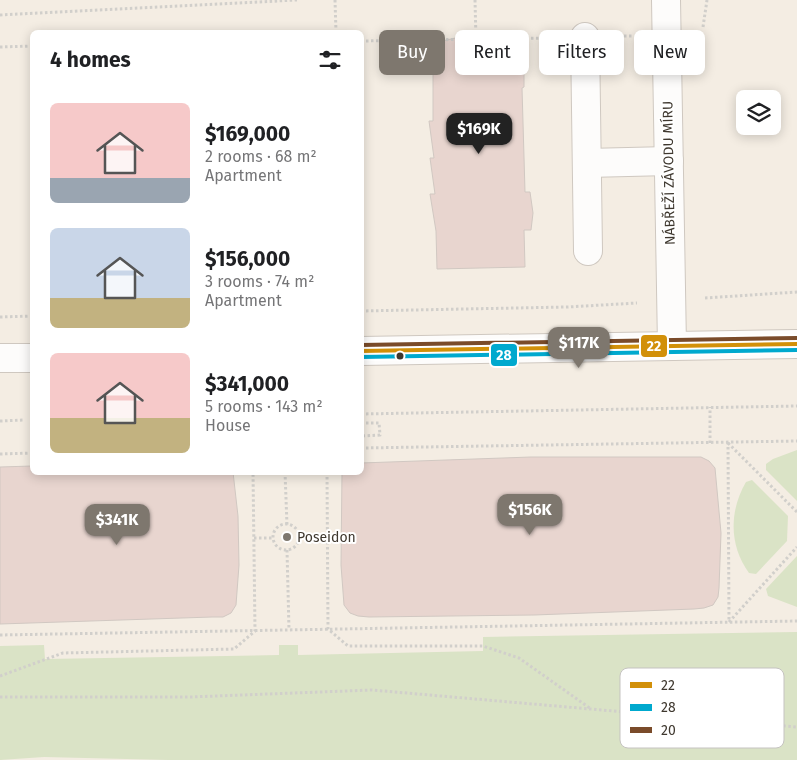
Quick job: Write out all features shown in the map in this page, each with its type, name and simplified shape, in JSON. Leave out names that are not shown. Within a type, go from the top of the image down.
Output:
[{"type":"street","name":"NÁBŘEŽÍ ZÁVODU MÍRU","points":[[666,0],[672,346]]},
{"type":"street","points":[[586,75],[588,251]]},
{"type":"street","points":[[587,163],[669,161]]},
{"type":"street","points":[[364,351],[797,344]]},
{"type":"street","points":[[0,358],[30,358]]},
{"type":"path","points":[[0,15],[297,0]]},
{"type":"path","points":[[335,0],[336,30]]},
{"type":"path","points":[[475,0],[476,30]]},
{"type":"path","points":[[704,30],[707,0]]},
{"type":"path","points":[[364,42],[455,40]]},
{"type":"path","points":[[0,47],[30,46]]},
{"type":"path","points":[[708,288],[708,298]]},
{"type":"path","points":[[364,311],[567,307],[797,292]]},
{"type":"path","points":[[0,317],[30,316]]},
{"type":"path","points":[[364,414],[797,406]]},
{"type":"path","points":[[710,407],[710,443]]},
{"type":"path","points":[[0,420],[24,420]]},
{"type":"path","points":[[364,423],[379,423],[380,435],[364,436]]},
{"type":"path","points":[[364,448],[797,441]]},
{"type":"path","points":[[728,442],[797,512]]},
{"type":"path","points":[[728,442],[729,622]]},
{"type":"path","points":[[0,454],[30,453]]},
{"type":"path","points":[[253,475],[255,631]]},
{"type":"path","points":[[285,475],[287,525]]},
{"type":"path","points":[[327,475],[328,629],[348,646],[483,646],[519,658],[591,709]]},
{"type":"path","points":[[287,525],[294,527],[299,537],[297,544],[287,550],[276,545],[274,538],[279,527],[287,525]]},
{"type":"path","points":[[299,537],[327,537]]},
{"type":"path","points":[[254,538],[274,538]]},
{"type":"path","points":[[729,622],[797,547]]},
{"type":"path","points":[[287,550],[289,630]]},
{"type":"path","points":[[0,635],[797,621]]},
{"type":"path","points":[[0,676],[63,654],[234,649],[255,631]]},
{"type":"path","points":[[0,697],[190,697],[372,690],[620,712]]},
{"type":"path","points":[[784,726],[797,727]]},
{"type":"green space","points":[[797,450],[797,501],[766,470],[766,464],[773,459]]},
{"type":"green space","points":[[752,480],[788,516],[787,541],[756,574],[749,573],[742,563],[735,540],[734,528],[734,516],[740,493],[746,482]]},
{"type":"green space","points":[[797,556],[797,607],[768,596],[766,589]]},
{"type":"green space","points":[[797,632],[797,760],[168,760],[44,757],[0,760],[0,646],[44,645],[45,659],[279,655],[279,645],[298,645],[298,655],[483,651],[483,637]]},
{"type":"building","points":[[455,38],[455,75],[524,75],[524,87],[522,88],[525,192],[530,192],[533,213],[531,230],[524,230],[525,267],[437,269],[436,231],[430,194],[435,194],[430,158],[434,158],[429,121],[433,121],[433,75],[445,75],[445,40]]},
{"type":"building","points":[[531,457],[701,457],[709,461],[715,468],[721,533],[718,597],[713,605],[694,609],[534,615],[369,617],[350,613],[344,605],[341,565],[342,475],[364,475],[364,463]]},
{"type":"building","points":[[30,466],[30,475],[233,475],[238,516],[239,565],[236,605],[231,613],[223,617],[0,624],[0,467]]},
{"type":"transit line","name":"20","points":[[364,345],[797,338]]},
{"type":"transit line","name":"22","points":[[364,351],[797,344]]},
{"type":"transit line","name":"28","points":[[364,357],[797,350]]},
{"type":"place","name":"Poseidon","points":[[287,537]]}]
